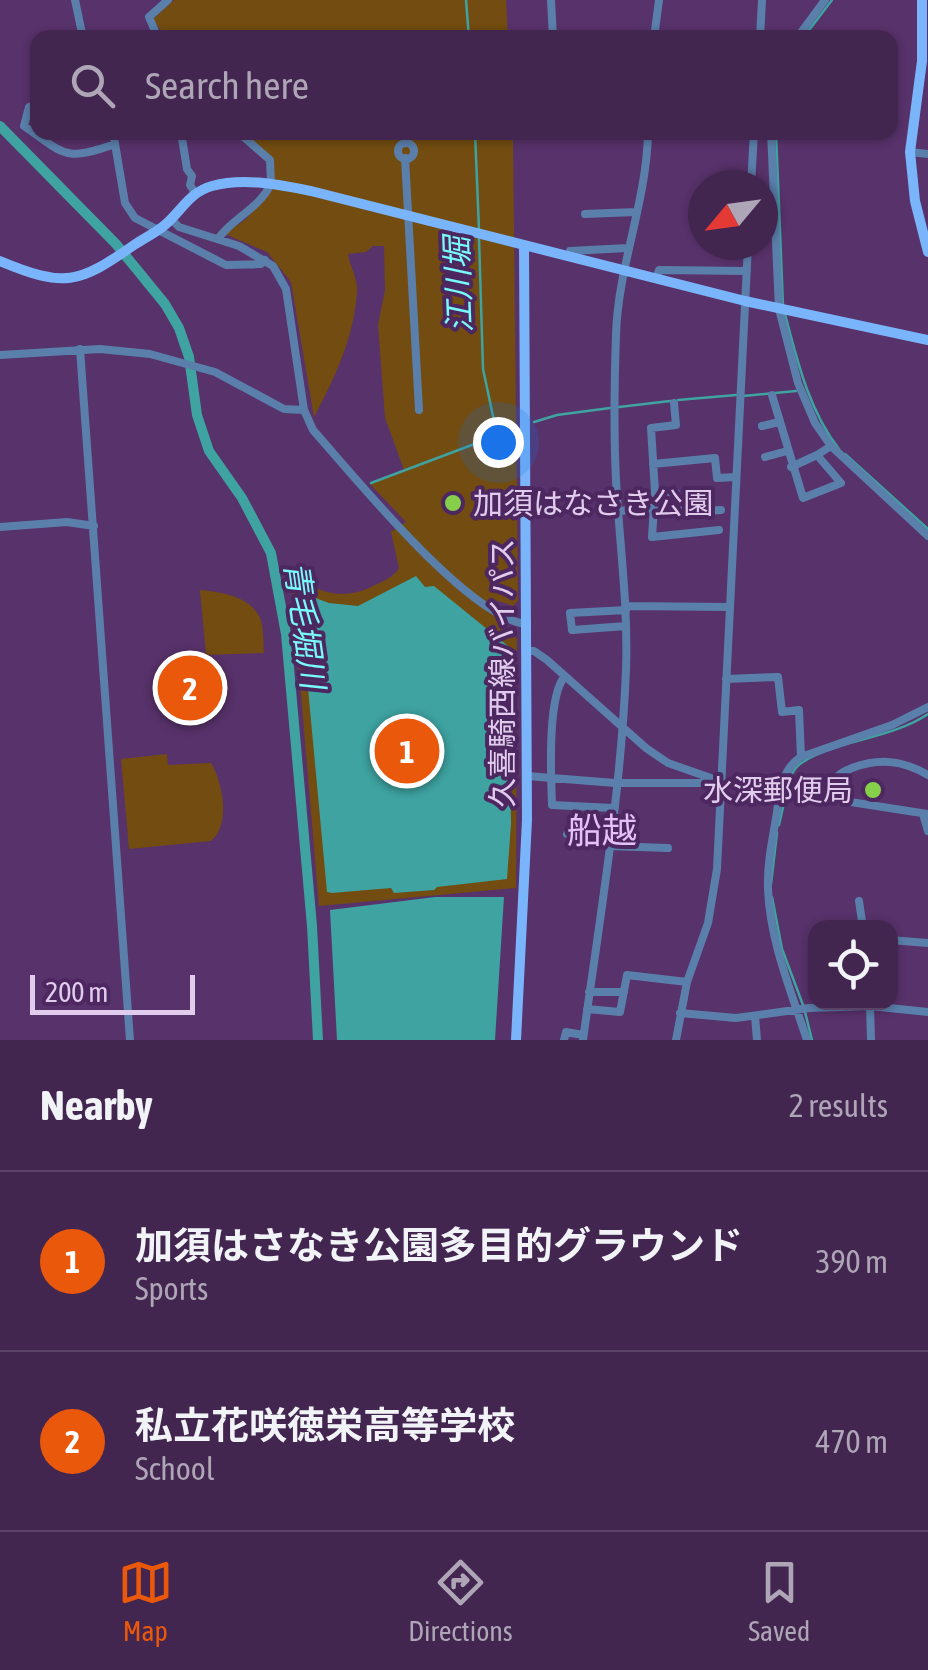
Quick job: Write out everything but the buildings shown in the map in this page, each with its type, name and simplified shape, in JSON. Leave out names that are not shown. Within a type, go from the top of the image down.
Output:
[{"type":"main road","points":[[922,0],[922,61],[910,152],[928,252]]},
{"type":"main road","points":[[0,262],[52,279],[88,274],[160,230],[193,189],[223,184],[271,184],[409,215],[746,302],[928,340]]},
{"type":"main road","name":"久喜騎西線バイパス","points":[[516,1040],[527,776],[524,246]]},
{"type":"street","points":[[75,0],[81,30]]},
{"type":"street","points":[[155,30],[149,17],[168,0]]},
{"type":"street","points":[[551,0],[553,30]]},
{"type":"street","points":[[655,30],[658,0]]},
{"type":"street","points":[[760,30],[762,0]]},
{"type":"street","points":[[803,30],[825,0]]},
{"type":"street","points":[[30,108],[24,126],[30,130]]},
{"type":"street","points":[[44,140],[66,155],[90,153],[116,144]]},
{"type":"street","points":[[115,140],[126,207],[135,218],[226,265],[262,264],[265,260]]},
{"type":"street","points":[[182,140],[193,189]]},
{"type":"street","points":[[218,239],[247,214],[271,184],[270,160],[247,140]]},
{"type":"street","points":[[564,1040],[566,1032],[583,1037],[621,728],[626,608],[618,511],[616,335],[627,248],[647,140]]},
{"type":"street","points":[[752,170],[754,140]]},
{"type":"street","points":[[771,140],[772,170]]},
{"type":"street","points":[[910,152],[928,154]]},
{"type":"street","points":[[405,158],[420,410]]},
{"type":"street","points":[[585,214],[636,212]]},
{"type":"street","points":[[171,219],[179,227],[254,252],[273,266],[286,289],[304,410],[314,431],[427,558],[501,616],[526,624]]},
{"type":"street","points":[[778,245],[784,310],[798,383],[815,423],[831,446],[928,536]]},
{"type":"street","points":[[570,251],[627,248]]},
{"type":"street","points":[[676,1040],[687,982],[708,923],[716,870],[747,260]]},
{"type":"street","points":[[656,279],[660,270],[746,271]]},
{"type":"street","points":[[80,349],[130,1040]]},
{"type":"street","points":[[0,355],[128,350],[200,367],[284,408],[304,410]]},
{"type":"street","points":[[772,396],[802,498],[841,484],[818,455]]},
{"type":"street","points":[[674,403],[676,425],[651,428],[652,537],[719,530]]},
{"type":"street","points":[[762,426],[779,422]]},
{"type":"street","points":[[791,466],[831,446]]},
{"type":"street","points":[[765,457],[787,451]]},
{"type":"street","points":[[653,464],[716,458],[718,478],[736,477]]},
{"type":"street","points":[[654,495],[676,492],[678,507],[684,512],[721,510]]},
{"type":"street","points":[[618,511],[678,507]]},
{"type":"street","points":[[0,527],[67,522],[94,526]]},
{"type":"street","points":[[626,626],[572,630],[570,613],[729,607]]},
{"type":"street","points":[[527,652],[540,654],[621,728],[668,763],[722,782],[926,814],[928,830]]},
{"type":"street","points":[[565,676],[559,682],[551,720],[552,805],[613,808]]},
{"type":"street","points":[[726,678],[778,678],[782,712],[799,710],[802,757]]},
{"type":"street","points":[[807,1040],[770,911],[769,851],[780,790],[791,764],[802,757],[892,725],[928,707]]},
{"type":"street","points":[[834,799],[835,779],[840,772],[871,761],[913,766],[928,775]]},
{"type":"street","points":[[527,776],[615,783],[702,782],[705,777]]},
{"type":"street","points":[[566,834],[609,843],[668,848]]},
{"type":"street","points":[[859,900],[862,920]]},
{"type":"street","points":[[898,940],[928,942]]},
{"type":"street","points":[[587,1008],[620,1012],[627,976],[687,982]]},
{"type":"street","points":[[589,992],[624,992]]},
{"type":"street","points":[[680,1013],[736,1018],[808,1008]]},
{"type":"street","points":[[898,1008],[928,1012]]},
{"type":"street","points":[[870,1010],[871,1040]]},
{"type":"street","points":[[755,1016],[757,1040]]},
{"type":"shaded area","points":[[174,0],[506,0],[508,30],[160,30],[153,19]]},
{"type":"shaded area","name":"加須はなさき公園","points":[[250,140],[513,140],[518,601],[513,606],[495,600],[499,623],[517,639],[516,888],[319,906],[291,577],[327,592],[351,593],[394,574],[399,568],[391,532],[406,522],[370,484],[404,470],[385,418],[378,325],[385,290],[384,246],[348,254],[357,287],[352,325],[336,372],[314,417],[291,282],[267,252],[225,234],[246,219],[272,190],[272,159]]},
{"type":"shaded area","points":[[200,590],[234,596],[249,605],[260,618],[264,653],[206,655]]},
{"type":"shaded area","points":[[167,754],[168,765],[211,763],[222,792],[221,825],[211,841],[129,849],[121,759]]},
{"type":"water","points":[[416,576],[425,587],[434,586],[508,646],[506,708],[511,824],[507,879],[394,893],[391,888],[327,892],[299,592],[329,603],[358,606]]},
{"type":"water","points":[[435,897],[504,897],[495,1040],[337,1040],[330,910]]},
{"type":"waterway","name":"江川堀","points":[[466,0],[468,30]]},
{"type":"waterway","points":[[809,30],[832,0]]},
{"type":"waterway","name":"青毛堀川","points":[[0,126],[116,244],[165,304],[189,357],[197,415],[209,451],[242,498],[271,553],[286,634],[318,1040]]},
{"type":"waterway","name":"江川堀","points":[[475,140],[479,230]]},
{"type":"waterway","points":[[776,140],[783,306]]},
{"type":"waterway","name":"江川堀","points":[[479,238],[483,369],[497,435]]},
{"type":"waterway","points":[[785,314],[812,402],[839,449]]},
{"type":"waterway","points":[[743,396],[796,391]]},
{"type":"waterway","points":[[678,400],[736,395]]},
{"type":"waterway","points":[[619,407],[670,401]]},
{"type":"waterway","points":[[534,422],[610,408]]},
{"type":"waterway","points":[[371,483],[517,428]]},
{"type":"waterway","points":[[845,454],[928,529]]},
{"type":"waterway","points":[[787,788],[803,762],[898,729],[928,714]]},
{"type":"waterway","points":[[779,825],[786,794]]},
{"type":"waterway","points":[[771,884],[777,833]]},
{"type":"waterway","points":[[772,897],[782,949],[803,1005]]},
{"type":"waterway","points":[[805,1012],[812,1040]]},
{"type":"place","name":"加須はなさき公園","points":[[453,503]]},
{"type":"place","name":"私立花咲徳栄高等学校","points":[[190,688]]},
{"type":"place","name":"加須はさなき公園多目的グラウンド","points":[[407,751]]},
{"type":"place","name":"水深郵便局","points":[[873,790]]},
{"type":"district","name":"船越","points":[[602,830]]}]
